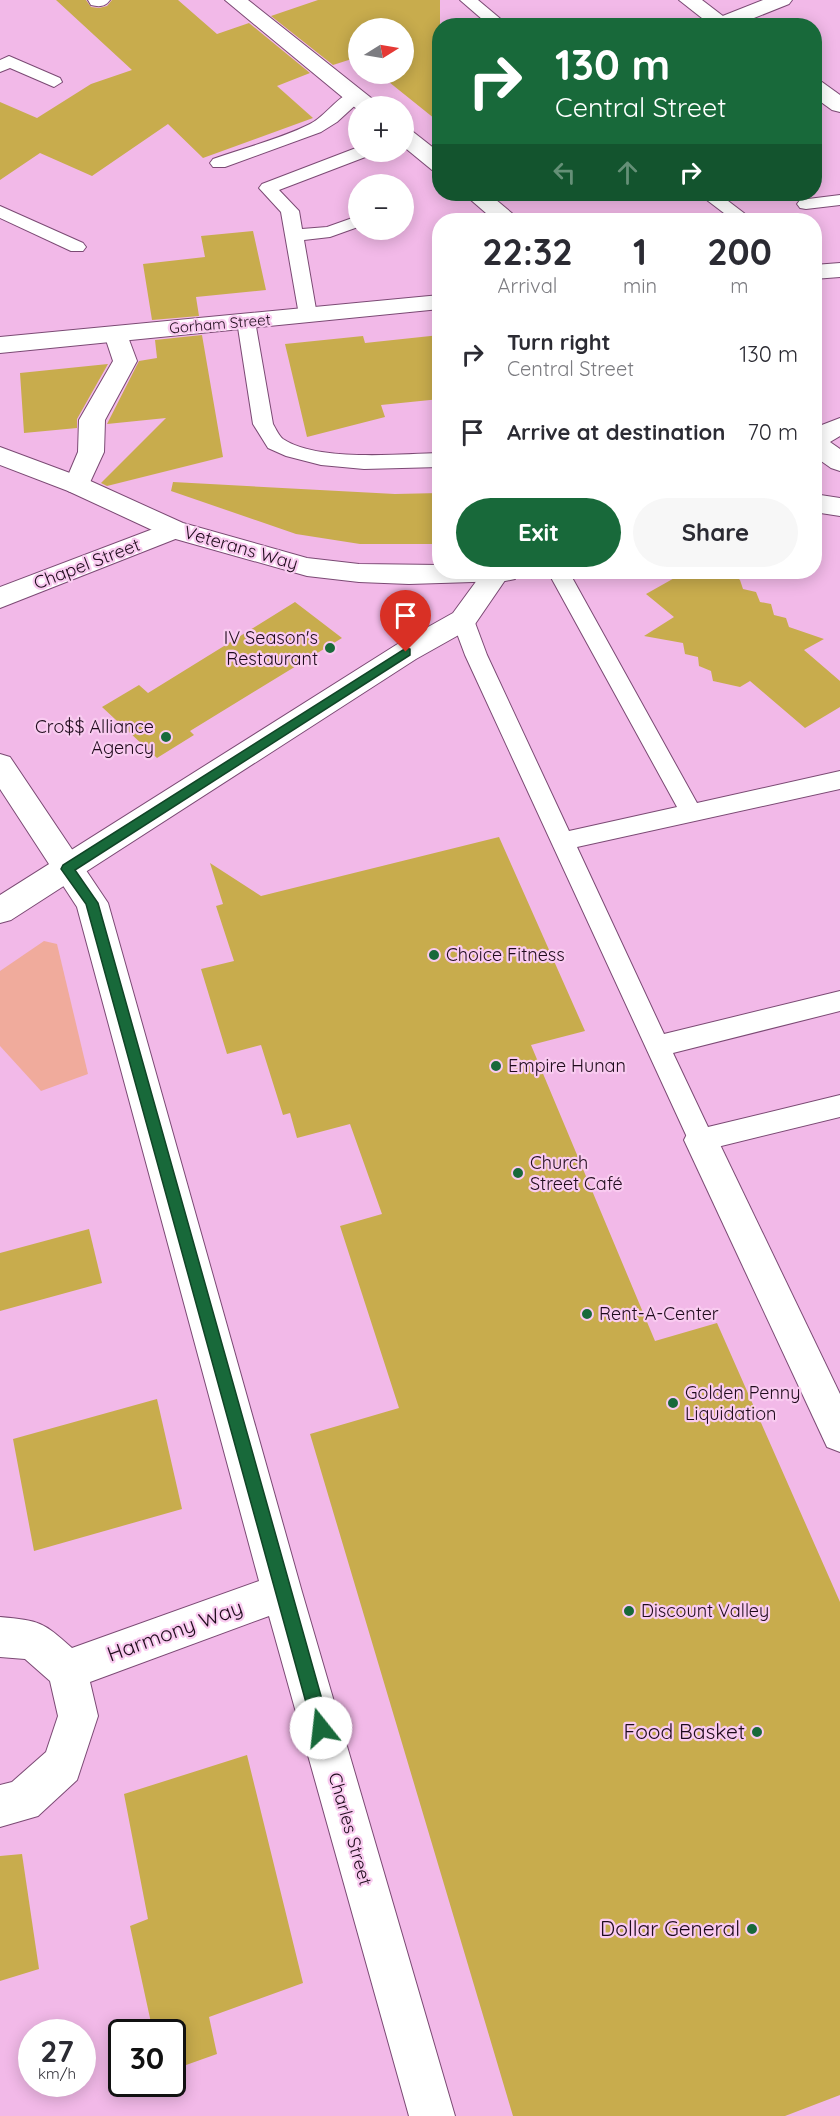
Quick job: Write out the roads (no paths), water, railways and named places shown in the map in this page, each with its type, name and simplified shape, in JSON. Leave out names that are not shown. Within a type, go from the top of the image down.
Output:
[{"type":"street","points":[[235,0],[355,96]]},
{"type":"street","points":[[689,0],[715,18]]},
{"type":"street","points":[[738,18],[782,0]]},
{"type":"street","points":[[822,93],[840,105]]},
{"type":"street","points":[[414,144],[432,158]]},
{"type":"street","points":[[482,205],[496,213]]},
{"type":"street","points":[[822,271],[840,270]]},
{"type":"street","name":"Gorham Street","points":[[0,345],[432,301]]},
{"type":"street","points":[[77,485],[91,452],[92,420],[125,361],[116,334]]},
{"type":"street","points":[[822,436],[840,426]]},
{"type":"street","points":[[822,447],[840,462]]},
{"type":"street","name":"Veterans Way","points":[[0,456],[77,485],[174,530],[307,567],[359,573],[432,574]]},
{"type":"street","points":[[822,504],[840,507]]},
{"type":"street","name":"Chapel Street","points":[[0,598],[174,530]]},
{"type":"street","points":[[0,911],[406,652],[463,620],[495,579]]},
{"type":"street","name":"Charles Street","points":[[0,765],[67,869],[92,903],[282,1592],[432,2116]]},
{"type":"street","points":[[701,1140],[840,1434]]},
{"type":"street","name":"Harmony Way","points":[[67,1670],[282,1592]]},
{"type":"street","points":[[0,1637],[33,1640],[67,1670],[78,1716],[62,1765],[23,1801],[0,1806]]},
{"type":"lane","points":[[468,0],[491,18]]},
{"type":"lane","points":[[3,61],[54,82]]},
{"type":"lane","points":[[219,163],[315,128],[348,108]]},
{"type":"lane","points":[[308,315],[296,235],[290,211],[268,188],[348,157]]},
{"type":"lane","points":[[806,204],[840,200]]},
{"type":"lane","points":[[718,201],[734,213]]},
{"type":"lane","points":[[0,211],[77,246]]},
{"type":"lane","points":[[296,235],[330,232],[348,225]]},
{"type":"lane","points":[[246,321],[263,424],[275,443],[293,452],[321,458],[364,462],[432,460]]},
{"type":"lane","points":[[563,579],[692,814]]},
{"type":"lane","points":[[463,620],[477,655],[701,1140],[840,1106]]},
{"type":"lane","points":[[563,842],[840,780]]},
{"type":"lane","points":[[658,1046],[840,1001]]},
{"type":"place","name":"IV Season's Restaurant","points":[[330,648]]},
{"type":"place","name":"Cro$$ Alliance Agency","points":[[166,737]]},
{"type":"place","name":"Choice Fitness","points":[[434,955]]},
{"type":"place","name":"Empire Hunan","points":[[496,1066]]},
{"type":"place","name":"Church Street Café","points":[[518,1173]]},
{"type":"place","name":"Rent-A-Center","points":[[587,1314]]},
{"type":"place","name":"Golden Penny Liquidation","points":[[673,1403]]},
{"type":"place","name":"Discount Valley","points":[[629,1611]]},
{"type":"place","name":"Food Basket","points":[[757,1732]]},
{"type":"place","name":"Dollar General","points":[[752,1929]]}]
